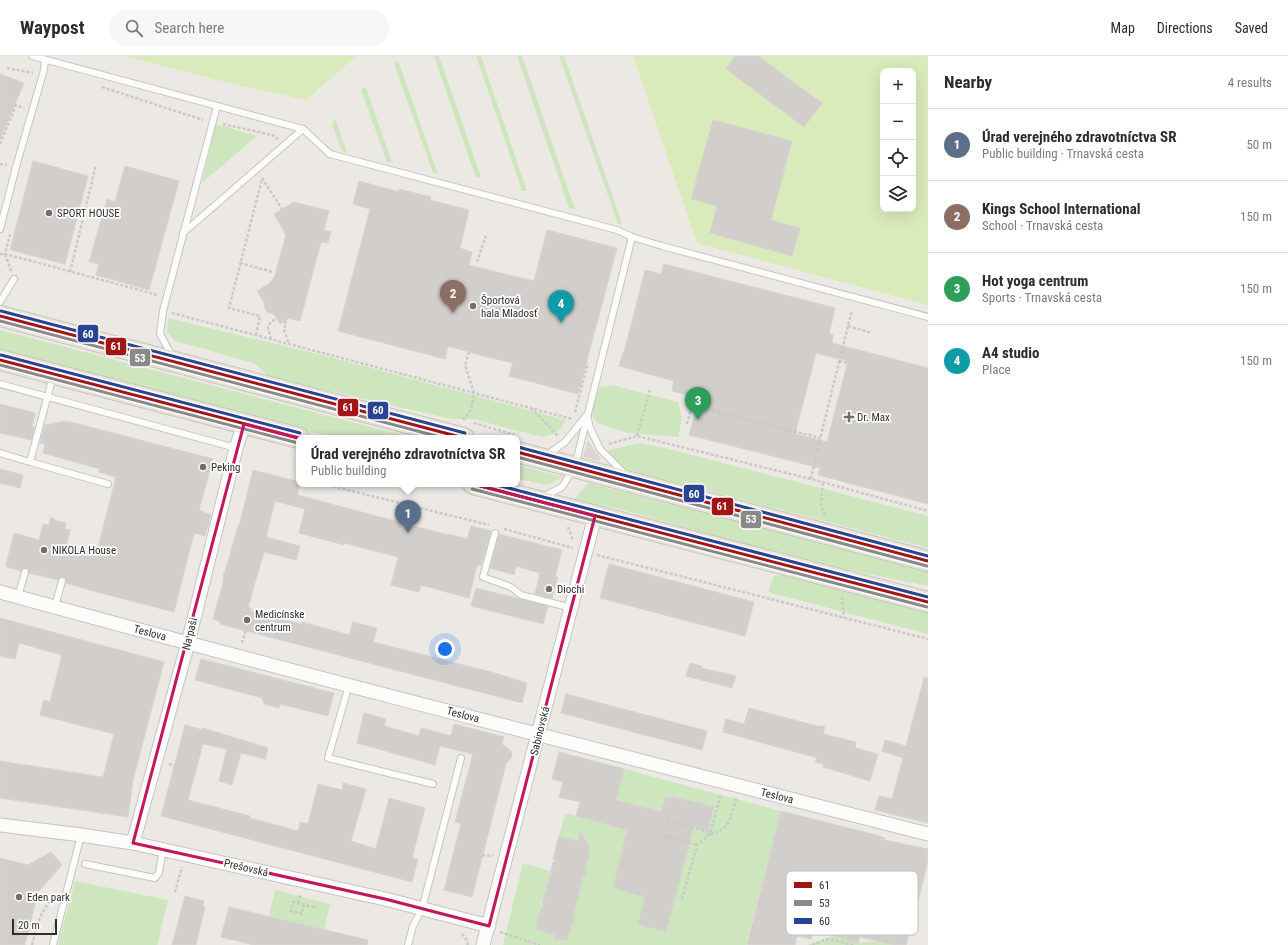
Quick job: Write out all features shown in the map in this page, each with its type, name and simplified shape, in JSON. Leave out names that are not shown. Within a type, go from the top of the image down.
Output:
[{"type":"main road","points":[[0,316],[453,435]]},
{"type":"main road","points":[[0,360],[296,437]]},
{"type":"main road","points":[[520,445],[542,458],[928,561]]},
{"type":"main road","points":[[483,487],[928,602]]},
{"type":"street","name":"Na paši","points":[[133,843],[188,643],[236,448],[244,424]]},
{"type":"street","name":"Sabinovská","points":[[483,945],[494,929],[539,735],[595,516]]},
{"type":"street","name":"Teslova","points":[[0,592],[539,735],[928,834]]},
{"type":"street","name":"Prešovská","points":[[0,825],[81,835],[163,849],[378,897],[494,929]]},
{"type":"lane","points":[[32,56],[303,129],[330,154],[617,230],[632,237],[662,246],[928,316]]},
{"type":"lane","points":[[0,229],[46,60]]},
{"type":"lane","points":[[174,361],[160,334],[163,311],[217,106]]},
{"type":"lane","points":[[183,234],[303,129]]},
{"type":"lane","points":[[536,501],[562,487],[575,466],[632,237]]},
{"type":"lane","points":[[0,302],[14,279]]},
{"type":"lane","points":[[30,462],[53,375]]},
{"type":"lane","points":[[0,384],[236,448]]},
{"type":"lane","points":[[542,458],[565,442],[587,415]]},
{"type":"lane","points":[[587,415],[590,428],[600,449],[633,482]]},
{"type":"lane","points":[[0,454],[108,484]]},
{"type":"lane","points":[[496,530],[483,577],[511,587],[521,595],[572,608]]},
{"type":"lane","points":[[18,597],[25,572]]},
{"type":"lane","points":[[55,607],[62,582]]},
{"type":"lane","points":[[349,685],[328,758],[433,784]]},
{"type":"lane","points":[[408,945],[413,926],[422,909],[461,758]]},
{"type":"lane","points":[[53,945],[81,835]]},
{"type":"lane","points":[[85,864],[155,878],[159,873],[163,849]]},
{"type":"path","points":[[6,68],[32,74],[44,70]]},
{"type":"path","points":[[96,86],[213,122],[272,135],[285,144]]},
{"type":"path","points":[[0,144],[16,105],[26,109]]},
{"type":"path","points":[[201,127],[203,119]]},
{"type":"path","points":[[256,335],[260,316],[229,308],[262,178],[262,164]]},
{"type":"path","points":[[70,272],[96,165]]},
{"type":"path","points":[[262,178],[282,209]]},
{"type":"path","points":[[477,262],[486,235]]},
{"type":"path","points":[[0,254],[5,254],[159,296]]},
{"type":"path","points":[[5,254],[14,279]]},
{"type":"path","points":[[240,263],[273,272]]},
{"type":"path","points":[[817,451],[852,310]]},
{"type":"path","points":[[163,311],[572,419]]},
{"type":"path","points":[[271,339],[268,328],[271,321],[277,319]]},
{"type":"path","points":[[284,321],[286,323],[284,330],[289,344]]},
{"type":"path","points":[[848,326],[872,333]]},
{"type":"path","points":[[469,352],[465,365],[474,393],[471,410],[463,420],[498,435]]},
{"type":"path","points":[[839,361],[848,363]]},
{"type":"path","points":[[637,436],[650,390]]},
{"type":"path","points":[[686,424],[692,405],[820,438]]},
{"type":"path","points":[[530,408],[558,436],[553,439]]},
{"type":"path","points":[[606,445],[637,436],[811,479],[928,511]]},
{"type":"path","points":[[811,479],[816,458]]},
{"type":"path","points":[[335,487],[489,525]]},
{"type":"path","points":[[563,524],[569,527],[573,538],[573,548]]},
{"type":"path","points":[[496,530],[586,552]]},
{"type":"path","points":[[607,557],[928,638]]},
{"type":"path","points":[[242,643],[246,630]]},
{"type":"path","points":[[682,899],[696,845],[711,833],[722,792]]},
{"type":"path","points":[[667,821],[711,833],[718,833],[727,826],[737,796]]},
{"type":"path","points":[[664,836],[696,845]]},
{"type":"path","points":[[482,855],[495,857]]},
{"type":"path","points":[[175,892],[182,864]]},
{"type":"path","points":[[298,903],[301,891]]},
{"type":"path","points":[[32,945],[40,916],[56,894]]},
{"type":"path","points":[[304,904],[302,914],[291,911],[293,902],[304,904],[317,908]]},
{"type":"path","points":[[494,929],[540,945]]},
{"type":"path","points":[[466,939],[468,945]]},
{"type":"path","points":[[812,945],[828,939],[854,945]]},
{"type":"highlighted area","points":[[244,424],[595,516],[489,926],[385,899],[133,843]]},
{"type":"green space","points":[[125,56],[356,56],[306,100],[234,84]]},
{"type":"green space","points":[[434,56],[439,56],[481,177],[476,178]]},
{"type":"green space","points":[[476,56],[481,56],[527,191],[522,191]]},
{"type":"green space","points":[[517,56],[522,56],[575,209],[569,208]]},
{"type":"green space","points":[[559,56],[564,56],[622,223],[621,225],[618,224]]},
{"type":"green space","points":[[633,56],[928,56],[928,305],[697,243]]},
{"type":"green space","points":[[396,61],[399,63],[438,174],[433,173],[394,64]]},
{"type":"green space","points":[[364,87],[366,88],[392,162],[387,162],[361,90]]},
{"type":"green space","points":[[335,118],[347,152],[342,151],[332,125]]},
{"type":"green space","points":[[216,124],[257,136],[202,183]]},
{"type":"green space","points":[[168,318],[330,357],[566,420],[556,432],[542,437],[473,419],[451,419],[269,377],[256,364],[175,341],[167,332]]},
{"type":"green space","points":[[0,330],[402,435],[325,435],[282,426],[0,352]]},
{"type":"green space","points":[[612,385],[678,402],[682,419],[678,437],[628,433],[597,423],[592,415],[595,398],[600,387]]},
{"type":"green space","points":[[640,443],[665,448],[928,516],[928,548],[624,469],[605,451]]},
{"type":"green space","points":[[520,466],[563,477],[548,485],[520,480]]},
{"type":"green space","points":[[588,483],[928,571],[928,586],[814,563],[615,508],[573,501]]},
{"type":"green space","points":[[788,574],[928,610],[928,634],[768,592],[774,576]]},
{"type":"green space","points":[[624,769],[781,811],[746,945],[503,945],[523,863],[550,871],[543,902],[540,903],[544,905],[543,909],[538,910],[540,912],[536,929],[555,935],[555,939],[565,940],[568,938],[572,924],[575,921],[573,918],[583,877],[587,875],[585,871],[583,839],[579,838],[578,841],[559,836],[565,813],[609,825],[617,797],[598,792],[602,779],[620,784]]},
{"type":"green space","points":[[75,881],[168,900],[157,945],[58,945]]},
{"type":"green space","points":[[275,890],[330,904],[324,930],[269,916]]},
{"type":"green space","points":[[833,936],[858,943],[879,941],[893,945],[807,945]]},
{"type":"shaded area","points":[[589,441],[601,459],[600,461],[583,457],[587,442]]},
{"type":"building","points":[[735,56],[758,56],[822,103],[804,127],[726,69]]},
{"type":"building","points":[[0,74],[24,83],[0,139]]},
{"type":"building","points":[[713,120],[792,141],[771,220],[800,228],[792,256],[710,233],[717,206],[691,199]]},
{"type":"building","name":"SPORT HOUSE","points":[[33,161],[88,176],[65,264],[10,250]]},
{"type":"building","points":[[125,166],[179,181],[149,290],[96,275],[99,264],[89,262],[107,199],[115,202]]},
{"type":"building","name":"Športová hala Mladosť","points":[[359,181],[399,192],[399,189],[431,197],[430,200],[469,210],[460,248],[472,252],[469,265],[534,281],[547,230],[617,248],[578,394],[509,376],[513,363],[448,346],[445,359],[338,331],[370,209],[353,204]]},
{"type":"building","points":[[294,202],[329,211],[324,230],[331,232],[328,243],[321,242],[300,321],[289,318],[280,324],[274,314],[267,312],[264,306],[265,304],[257,291],[270,283],[274,278],[286,235],[274,214]]},
{"type":"building","points":[[664,264],[835,308],[829,334],[833,335],[832,343],[928,368],[928,504],[818,475],[820,468],[689,435],[699,398],[672,391],[674,381],[619,366],[624,353],[645,270],[661,274]],"holes":[[[816,353],[848,361],[827,442],[795,434]]]},
{"type":"building","points":[[0,404],[35,413],[32,427],[35,427],[31,440],[0,433]]},
{"type":"building","points":[[67,421],[213,459],[199,510],[211,515],[205,536],[194,533],[174,612],[66,583],[66,579],[63,577],[59,578],[58,580],[29,573],[28,569],[26,568],[22,569],[21,571],[7,567],[6,565],[14,533],[39,540],[43,524],[49,525],[51,517],[57,521],[66,523],[65,529],[70,530],[66,547],[96,555],[116,477],[99,472],[100,469],[43,453],[45,444],[40,443],[45,425]]},
{"type":"building","points":[[0,469],[23,475],[20,488],[0,483]]},
{"type":"building","points":[[253,470],[296,481],[296,487],[299,487],[297,495],[448,535],[467,539],[471,526],[491,531],[481,566],[477,565],[469,598],[421,585],[419,592],[391,585],[398,557],[299,533],[305,509],[275,501],[266,537],[300,546],[296,560],[264,552],[248,607],[251,608],[251,611],[301,624],[302,622],[349,635],[353,622],[377,628],[373,642],[495,673],[527,683],[522,703],[220,624],[220,621],[213,619],[223,583],[224,572],[239,526]]},
{"type":"building","points":[[499,534],[562,550],[555,577],[558,577],[552,598],[535,594],[540,573],[516,566],[514,575],[490,568]]},
{"type":"building","points":[[609,564],[754,602],[745,636],[600,598]]},
{"type":"building","points":[[476,588],[548,606],[543,624],[471,606]]},
{"type":"building","points":[[0,618],[164,662],[133,780],[128,817],[0,798],[0,761],[103,777],[114,734],[40,715],[44,700],[50,702],[62,655],[19,643],[15,659],[0,656]]},
{"type":"building","points":[[201,659],[334,693],[328,716],[280,704],[279,708],[264,704],[262,698],[195,680]]},
{"type":"building","points":[[690,663],[702,666],[701,668],[736,676],[732,688],[686,676]]},
{"type":"building","points":[[924,678],[928,678],[928,823],[875,810],[879,796],[892,799],[903,758],[882,751],[885,740],[906,746]]},
{"type":"building","points":[[566,694],[707,731],[702,750],[561,713]]},
{"type":"building","points":[[749,708],[817,726],[825,726],[823,734],[856,742],[855,748],[878,754],[870,781],[823,767],[823,764],[815,762],[817,758],[723,732],[726,719],[744,724]]},
{"type":"building","points":[[364,713],[386,719],[384,726],[419,736],[421,728],[451,736],[454,724],[504,737],[502,744],[511,751],[512,757],[506,764],[472,897],[444,890],[461,824],[455,822],[473,754],[440,746],[435,765],[357,743]]},
{"type":"building","points":[[185,725],[203,730],[203,728],[268,748],[265,759],[241,753],[232,785],[219,781],[227,749],[203,744],[188,800],[250,816],[250,818],[298,831],[300,822],[308,824],[318,784],[342,790],[343,783],[366,789],[351,841],[376,849],[389,798],[425,808],[412,858],[418,859],[412,882],[161,816]]},
{"type":"building","points":[[559,752],[624,769],[616,800],[661,812],[666,796],[714,807],[708,830],[694,826],[666,932],[638,924],[645,897],[613,888],[627,830],[576,816],[580,802],[559,797],[563,782],[552,779]]},
{"type":"building","points":[[781,811],[872,834],[885,838],[884,840],[928,849],[928,860],[918,901],[918,871],[786,871],[786,935],[811,935],[811,939],[797,936],[795,945],[747,945]]},
{"type":"building","points":[[580,832],[589,845],[590,852],[585,871],[587,875],[583,877],[573,918],[575,921],[572,924],[568,938],[565,940],[555,940],[555,935],[535,929],[541,908],[543,907],[553,862],[555,861],[553,859],[559,836],[578,841]]},
{"type":"building","name":"Eden park","points":[[51,852],[62,865],[38,892],[25,945],[0,945],[0,858],[28,865]]},
{"type":"building","points":[[185,896],[204,901],[203,907],[205,907],[196,945],[172,945]]},
{"type":"building","points":[[229,907],[368,940],[367,945],[254,945],[221,937]]},
{"type":"building","points":[[830,935],[909,935],[906,945],[894,945],[860,937],[858,943]]},
{"type":"transit line","name":"60","points":[[1,311],[465,433]]},
{"type":"transit line","name":"61","points":[[0,316],[453,435]]},
{"type":"transit line","name":"53","points":[[0,321],[433,435]]},
{"type":"transit line","name":"60","points":[[1,355],[300,433]]},
{"type":"transit line","name":"61","points":[[0,360],[296,437]]},
{"type":"transit line","name":"53","points":[[0,365],[296,442]]},
{"type":"transit line","name":"60","points":[[520,448],[928,556]]},
{"type":"transit line","name":"61","points":[[520,453],[928,561]]},
{"type":"transit line","name":"53","points":[[520,458],[927,566]]},
{"type":"transit line","name":"61","points":[[485,487],[928,602]]},
{"type":"transit line","name":"60","points":[[505,487],[928,597]]},
{"type":"transit line","name":"53","points":[[472,489],[927,607]]},
{"type":"place","name":"SPORT HOUSE","points":[[49,213]]},
{"type":"place","name":"Športová hala Mladosť","points":[[473,306]]},
{"type":"place","name":"Kings School International","points":[[453,313]]},
{"type":"place","name":"A4 studio","points":[[561,323]]},
{"type":"place","name":"Dr. Max","points":[[849,417]]},
{"type":"place","name":"Hot yoga centrum","points":[[698,420]]},
{"type":"place","name":"Peking","points":[[203,467]]},
{"type":"place","name":"Úrad verejného zdravotníctva SR","points":[[408,533]]},
{"type":"place","name":"NIKOLA House","points":[[44,550]]},
{"type":"place","name":"Diochi","points":[[549,589]]},
{"type":"place","name":"Medicínske centrum","points":[[247,620]]},
{"type":"place","name":"Eden park","points":[[19,897]]}]
